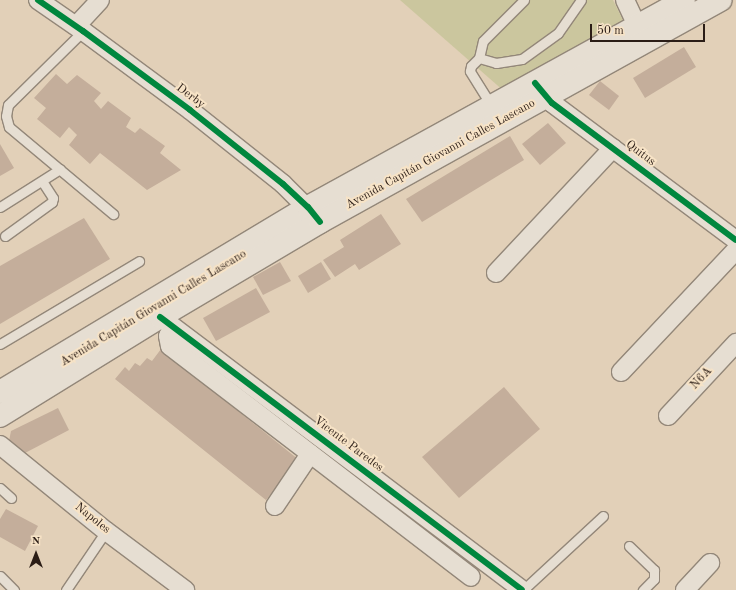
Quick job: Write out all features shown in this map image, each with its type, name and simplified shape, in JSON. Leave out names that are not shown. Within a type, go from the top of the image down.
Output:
[{"type":"main road","name":"Avenida Capitán Giovanni Calles Lascano","points":[[0,416],[166,322],[314,215],[491,105],[540,90],[637,26],[684,0]]},
{"type":"main road","name":"Avenida Capitán Giovanni Calles Lascano","points":[[0,392],[314,215],[540,90],[721,0]]},
{"type":"street","name":"Derby","points":[[38,0],[80,28],[190,110],[283,184],[314,215]]},
{"type":"street","points":[[80,28],[100,0]]},
{"type":"street","points":[[625,0],[637,26]]},
{"type":"street","name":"Quitus","points":[[540,90],[552,103],[736,240]]},
{"type":"street","points":[[496,273],[613,148]]},
{"type":"street","points":[[621,372],[736,250]]},
{"type":"street","points":[[166,322],[170,346],[471,577]]},
{"type":"street","name":"Vicente Paredes","points":[[166,322],[515,588]]},
{"type":"street","name":"N6A","points":[[668,416],[736,343]]},
{"type":"street","name":"Napoles","points":[[0,445],[106,531],[186,590]]},
{"type":"street","points":[[275,506],[310,454]]},
{"type":"street","points":[[685,590],[710,563]]},
{"type":"lane","points":[[491,105],[470,71],[471,66],[479,58],[484,41],[524,0]]},
{"type":"lane","points":[[479,58],[496,63],[522,59],[558,33],[581,0]]},
{"type":"lane","points":[[80,28],[8,104],[6,116],[9,127],[113,214]]},
{"type":"lane","points":[[0,207],[60,169]]},
{"type":"lane","points":[[5,236],[52,202],[53,198],[42,181]]},
{"type":"lane","points":[[0,344],[139,261]]},
{"type":"lane","points":[[0,488],[11,498]]},
{"type":"lane","points":[[515,588],[603,516]]},
{"type":"lane","points":[[66,590],[106,531]]},
{"type":"lane","points":[[629,546],[654,570],[654,579],[643,590]]},
{"type":"lane","points":[[0,576],[14,590]]},
{"type":"shaded area","points":[[400,0],[613,0],[625,24],[505,92]]},
{"type":"building","points":[[684,47],[696,67],[645,98],[633,78]]},
{"type":"building","points":[[56,74],[67,84],[77,75],[101,93],[94,101],[101,109],[108,101],[131,118],[126,127],[135,133],[140,128],[165,146],[160,153],[181,170],[147,190],[100,153],[90,164],[69,145],[77,135],[69,127],[60,138],[37,119],[46,108],[34,98]]},
{"type":"building","points":[[600,81],[619,96],[609,110],[589,95]]},
{"type":"building","points":[[548,123],[566,143],[540,165],[522,144]]},
{"type":"building","points":[[510,136],[524,160],[422,222],[406,199]]},
{"type":"building","points":[[0,144],[14,168],[0,176]]},
{"type":"building","points":[[381,214],[401,244],[359,270],[355,264],[335,277],[323,260],[344,247],[340,240]]},
{"type":"building","points":[[84,218],[110,259],[0,324],[0,266]]},
{"type":"building","points":[[280,262],[291,281],[263,295],[253,277]]},
{"type":"building","points":[[321,262],[331,279],[308,293],[298,276]]},
{"type":"building","points":[[256,288],[270,312],[216,341],[203,318]]},
{"type":"building","points":[[161,349],[299,460],[266,500],[115,379],[125,367],[129,371],[135,363],[140,366],[147,358],[152,361]]},
{"type":"building","points":[[504,387],[540,429],[459,498],[422,457]]},
{"type":"building","points":[[58,408],[69,430],[25,453],[9,441],[11,431]]},
{"type":"building","points":[[6,509],[38,526],[25,551],[0,537],[0,519]]},
{"type":"cycle path","points":[[38,0],[83,31],[190,110],[283,184],[308,207],[320,222]]},
{"type":"cycle path","points":[[535,83],[552,103],[736,240]]},
{"type":"cycle path","points":[[160,317],[522,590]]}]
